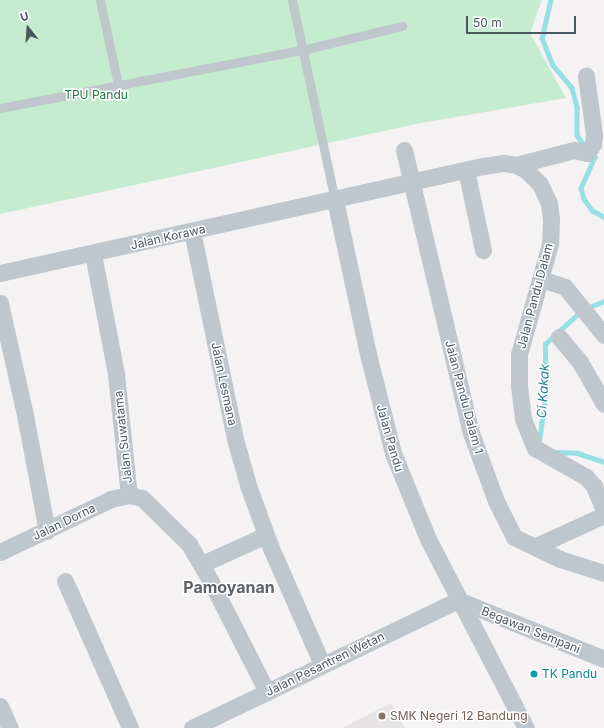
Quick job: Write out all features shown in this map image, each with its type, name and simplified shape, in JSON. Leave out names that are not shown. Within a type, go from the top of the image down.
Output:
[{"type":"street","points":[[335,200],[466,170],[497,164],[516,165],[574,150],[589,150],[594,134],[586,76]]},
{"type":"street","name":"Jalan Pandu Dalam 1","points":[[404,150],[410,182],[471,434],[496,501],[514,537],[536,546],[560,559],[604,572]]},
{"type":"street","name":"Jalan Pandu Dalam","points":[[516,165],[526,170],[540,184],[550,208],[550,244],[520,354],[519,397],[524,424],[532,442],[539,452],[590,480],[604,511]]},
{"type":"street","points":[[466,170],[483,250]]},
{"type":"street","name":"Jalan Korawa","points":[[0,273],[93,254],[335,200]]},
{"type":"street","name":"Jalan Pandu","points":[[335,200],[369,358],[393,452],[411,502],[458,600],[526,728]]},
{"type":"street","name":"Jalan Lesmana","points":[[192,231],[235,439],[266,535],[322,664]]},
{"type":"street","name":"Jalan Suwatama","points":[[93,254],[116,374],[129,495],[142,498],[168,520],[189,544],[202,564],[267,692]]},
{"type":"street","points":[[541,280],[565,287],[580,308],[604,335]]},
{"type":"street","points":[[0,303],[25,415],[47,531]]},
{"type":"street","points":[[559,337],[580,362],[604,404]]},
{"type":"street","name":"Jalan Dorna","points":[[0,552],[47,531],[111,499],[129,495]]},
{"type":"street","points":[[536,546],[604,514]]},
{"type":"street","points":[[202,564],[266,535]]},
{"type":"street","points":[[65,581],[130,728]]},
{"type":"street","name":"Begawan Sempani","points":[[458,600],[604,659]]},
{"type":"street","name":"Jalan Pesantren Wetan","points":[[192,728],[322,664],[458,600]]},
{"type":"street","points":[[0,706],[10,728]]},
{"type":"lane","points":[[100,0],[118,85]]},
{"type":"lane","points":[[292,0],[335,200]]},
{"type":"lane","points":[[0,108],[302,50],[402,26]]},
{"type":"shaded area","name":"SMK Negeri 12 Bandung","points":[[391,703],[405,728],[342,728]]},
{"type":"green space","name":"TPU Pandu","points":[[0,0],[542,0],[530,33],[566,98],[421,123],[0,214]]},
{"type":"waterway","name":"Ci Kakak","points":[[551,0],[542,38],[553,65],[572,88],[577,107],[577,135],[585,147]]},
{"type":"waterway","name":"Ci Kakak","points":[[591,154],[595,157],[581,188],[584,199],[592,210],[604,217]]},
{"type":"waterway","name":"Ci Kakak","points":[[587,308],[604,301]]},
{"type":"waterway","name":"Ci Kakak","points":[[539,441],[545,399],[545,344],[581,311]]},
{"type":"waterway","name":"Ci Kakak","points":[[554,452],[577,453],[604,462]]},
{"type":"place","name":"TK Pandu","points":[[534,674]]},
{"type":"place","name":"SMK Negeri 12 Bandung","points":[[382,716]]},
{"type":"district","name":"Pamoyanan","points":[[229,587]]}]
